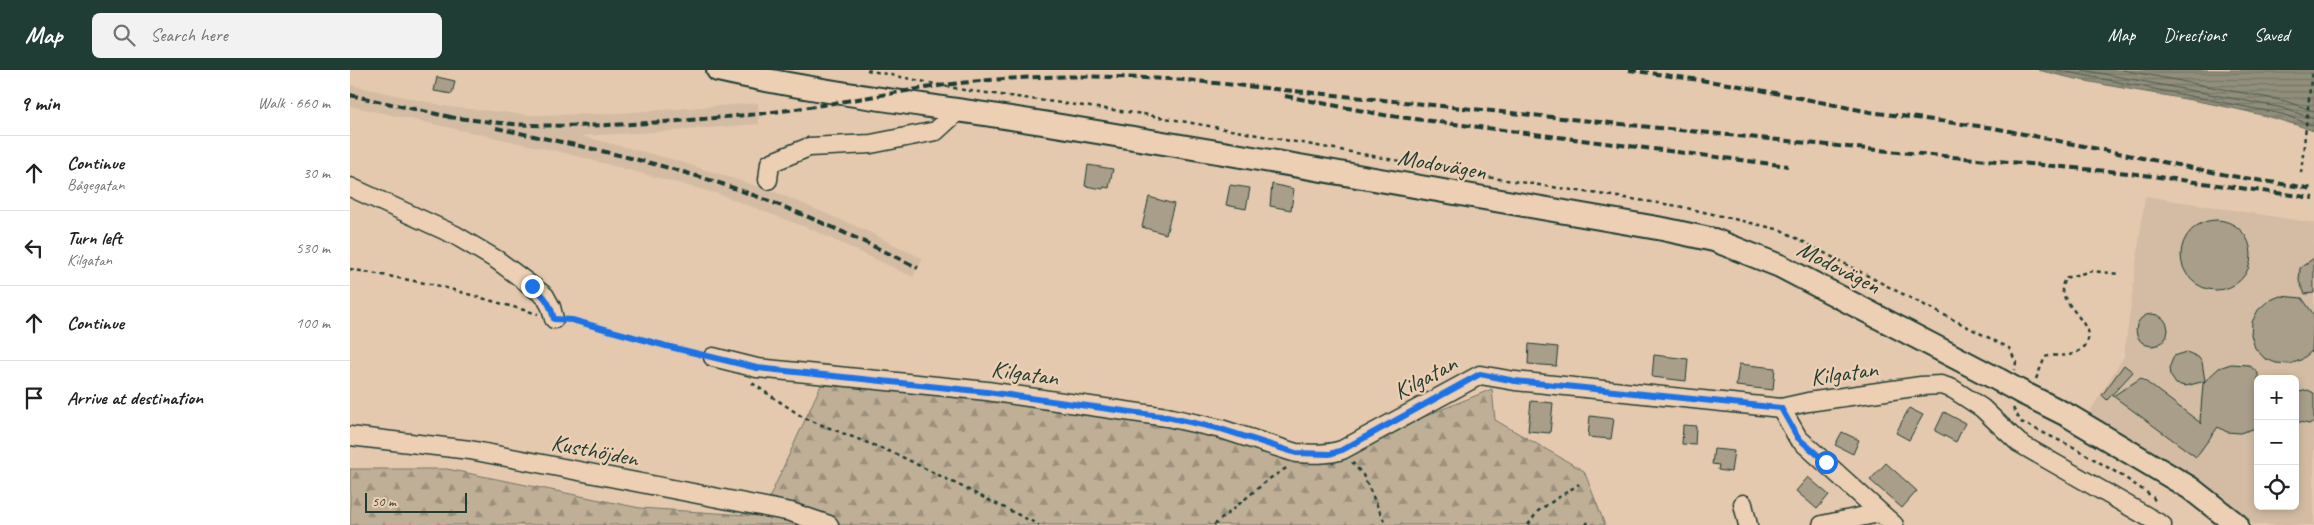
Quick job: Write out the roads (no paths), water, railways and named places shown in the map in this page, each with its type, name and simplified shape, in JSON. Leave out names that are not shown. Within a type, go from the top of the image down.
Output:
[{"type":"main road","name":"Modovägen","points":[[718,70],[789,78],[960,109],[1615,220],[1714,240],[1780,266],[2069,416],[2190,488],[2237,525]]},
{"type":"main road","name":"Modovägen","points":[[2114,442],[2214,525]]},
{"type":"street","points":[[768,180],[770,163],[809,147],[870,144],[936,131],[960,109]]},
{"type":"street","points":[[350,187],[455,236],[497,260],[545,296],[551,307],[554,319]]},
{"type":"street","name":"Kilgatan","points":[[713,357],[757,368],[987,392],[1167,417],[1221,429],[1296,453],[1308,454],[1330,454],[1342,450],[1480,374],[1515,381],[1781,408],[1808,402],[1921,386],[1941,385],[1954,389],[1982,408],[2019,443],[2162,525]]},
{"type":"street","points":[[1781,408],[1798,438],[1894,525]]},
{"type":"street","name":"Kusthöjden","points":[[350,436],[470,450],[791,512],[829,525]]},
{"type":"street","points":[[1743,504],[1748,525]]},
{"type":"street","points":[[1822,525],[1879,513]]},
{"type":"water","points":[[2038,70],[2314,70],[2314,131],[2247,111]]},
{"type":"railway","points":[[1629,70],[1735,85],[1870,112],[1994,128],[2232,176],[2314,189]]},
{"type":"railway","points":[[448,117],[531,125],[588,126],[757,114],[943,85],[997,79],[1078,76],[1186,80],[1877,150],[2129,173],[2314,198]]},
{"type":"railway","points":[[350,95],[455,118]]},
{"type":"railway","points":[[1285,96],[1384,115],[1788,166]]},
{"type":"railway","points":[[496,128],[582,146],[722,184],[822,223],[918,268]]}]
